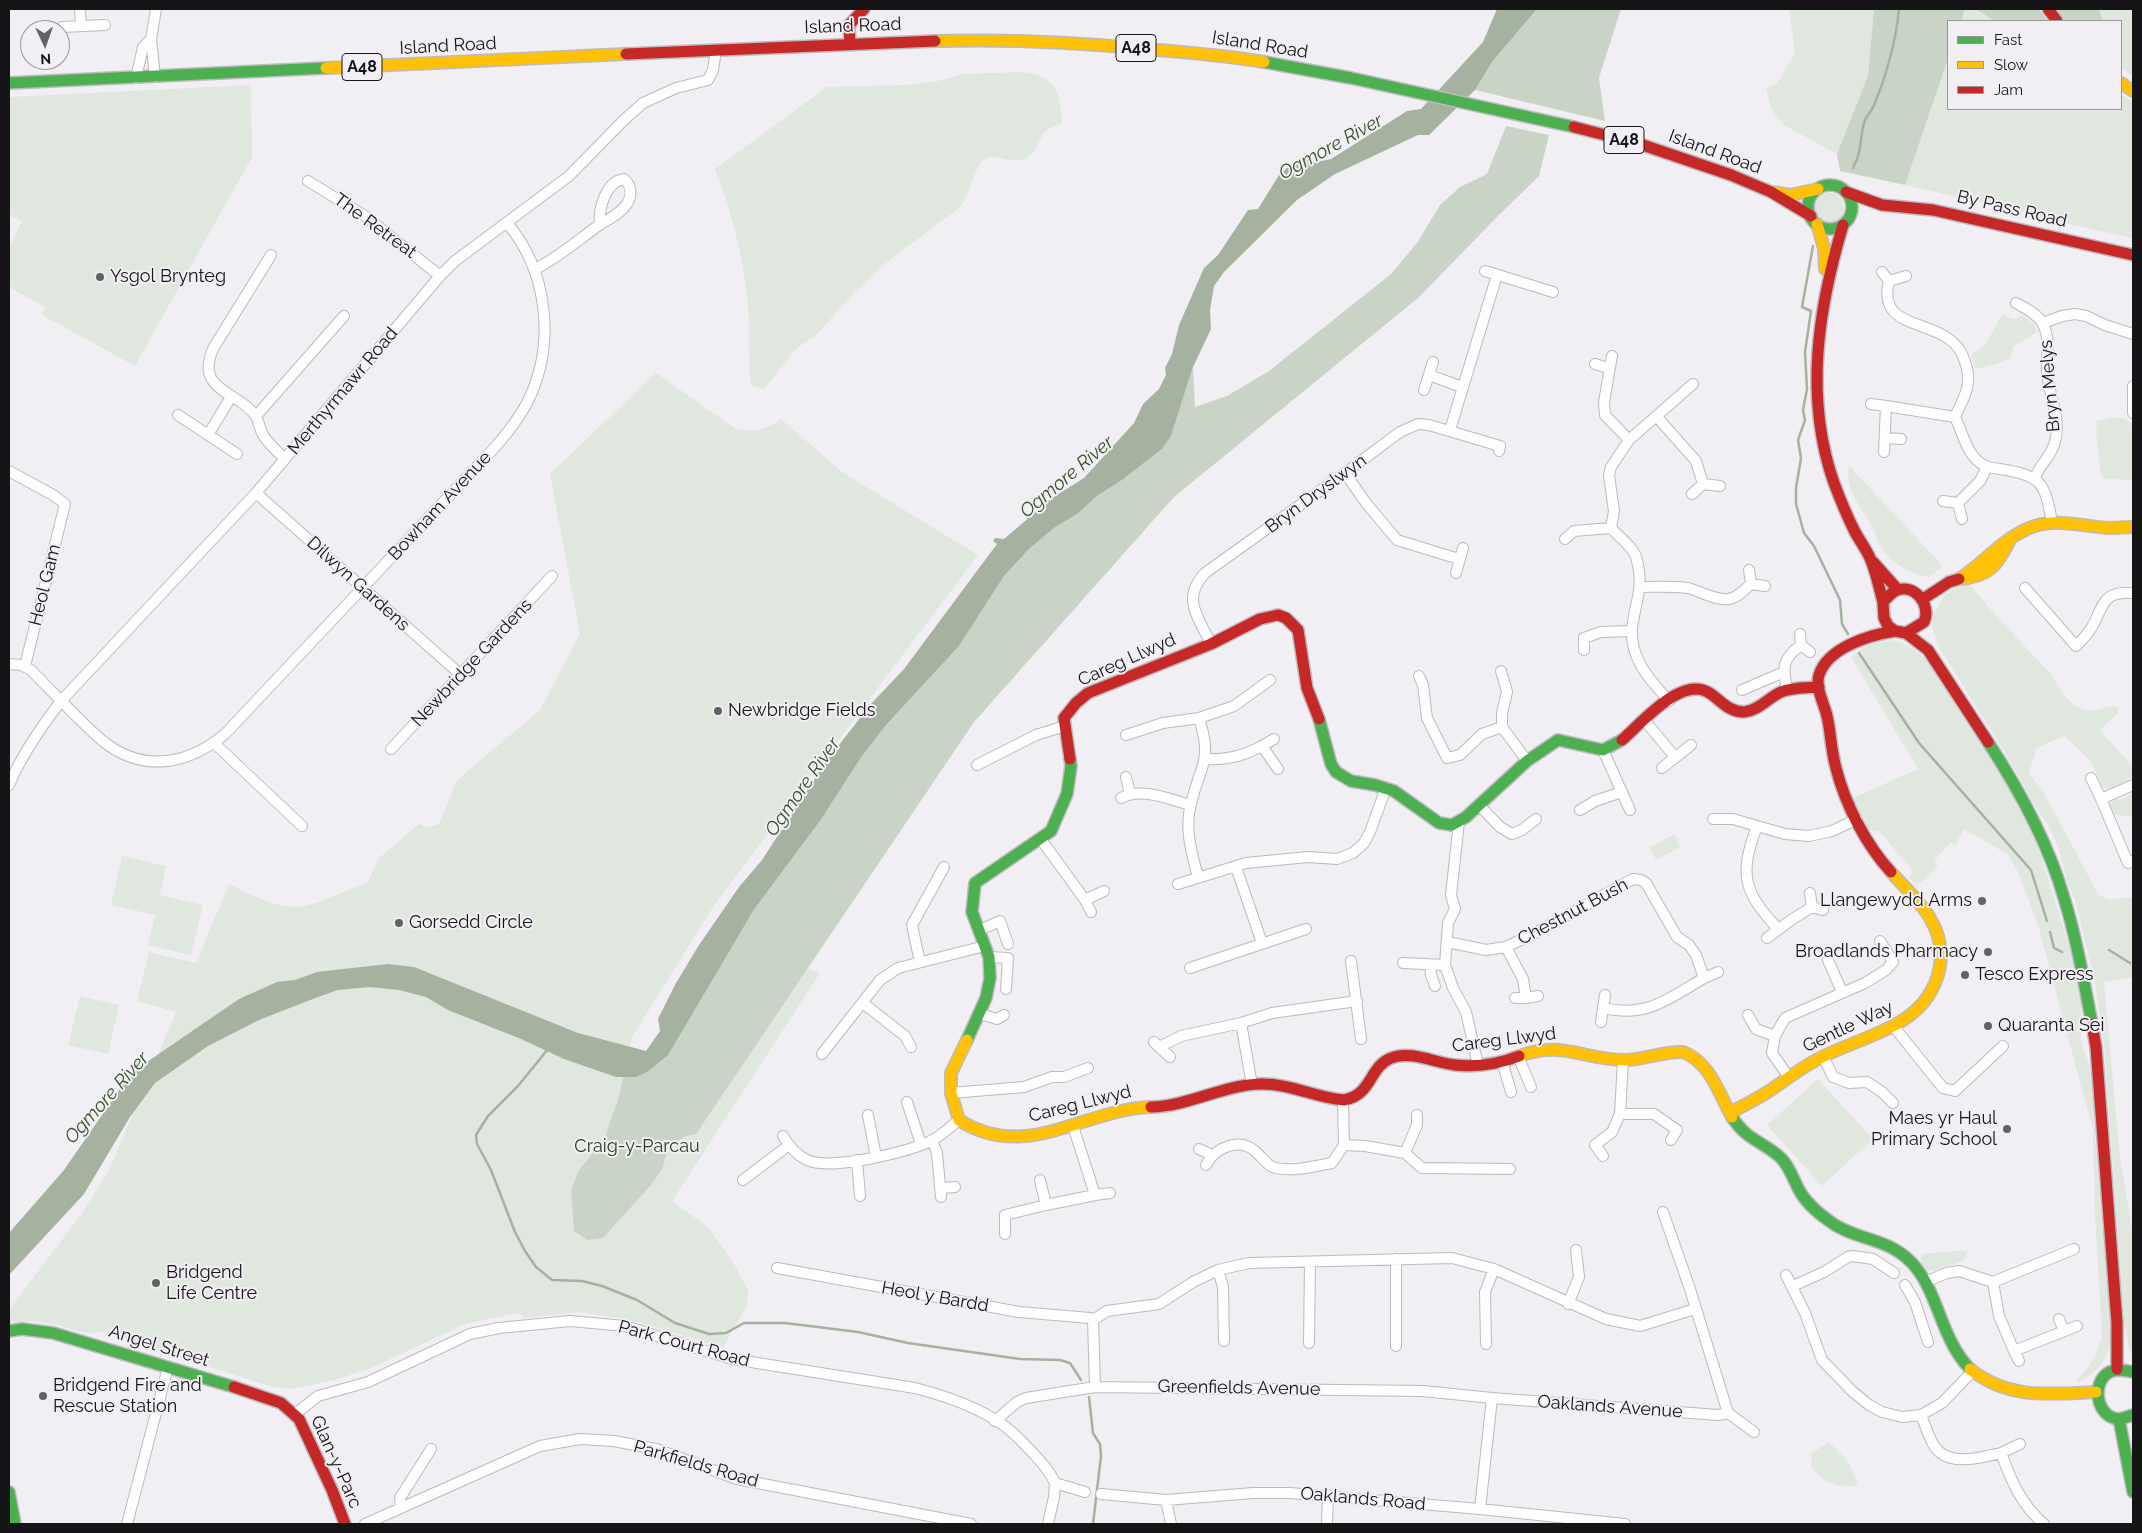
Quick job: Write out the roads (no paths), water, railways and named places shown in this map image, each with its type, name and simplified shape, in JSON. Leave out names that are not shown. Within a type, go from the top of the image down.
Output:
[{"type":"street","points":[[80,9],[81,25]]},
{"type":"street","points":[[155,77],[151,39],[156,9]]},
{"type":"street","points":[[850,44],[848,25],[864,9]]},
{"type":"street","points":[[2048,9],[2056,20]]},
{"type":"street","points":[[70,26],[105,25]]},
{"type":"street","points":[[136,78],[143,47],[151,39]]},
{"type":"street","name":"Island Road","points":[[9,83],[850,44],[996,39],[1106,45],[1231,56],[1350,78],[1473,104],[1640,144],[1731,175],[1771,192],[1814,220]]},
{"type":"street","name":"Merthyrmawr Road","points":[[9,785],[13,766],[61,701],[256,493],[440,276],[455,261],[569,176],[643,103],[676,88],[708,80],[713,70],[716,50]]},
{"type":"street","points":[[2122,84],[2133,91]]},
{"type":"street","name":"The Retreat","points":[[308,181],[366,216],[440,276]]},
{"type":"street","points":[[1825,292],[1852,204],[1846,192],[1830,185],[1818,189],[1813,194],[1809,205],[1824,248],[1825,292],[1818,349],[1818,388],[1823,438],[1834,481],[1851,525],[1871,560],[1898,590]]},
{"type":"street","name":"Island Road","points":[[1771,192],[1790,194],[1818,189]]},
{"type":"street","name":"By Pass Road","points":[[1846,192],[1882,205],[1933,210],[2133,255]]},
{"type":"street","name":"By Pass Road","points":[[1846,220],[1882,205]]},
{"type":"street","points":[[1814,220],[1827,228],[1846,220]]},
{"type":"street","name":"Bowham Avenue","points":[[25,666],[106,744],[134,758],[155,761],[176,760],[196,754],[214,744],[226,733],[497,445],[522,412],[539,372],[544,344],[543,307],[534,269],[517,234],[507,223]]},
{"type":"street","points":[[534,269],[560,254],[600,225]]},
{"type":"street","points":[[271,255],[211,352],[209,363],[213,380],[221,390],[249,408],[256,416],[262,433],[285,459]]},
{"type":"street","points":[[1485,272],[1553,292]]},
{"type":"street","points":[[1882,272],[1889,281]]},
{"type":"street","points":[[1450,430],[1497,275]]},
{"type":"street","points":[[1889,281],[1906,276]]},
{"type":"street","points":[[1889,281],[1887,290],[1888,302],[1896,315],[1946,335],[1956,344],[1964,357],[1968,371],[1968,386],[1955,417],[1972,454],[1987,467],[2016,471],[2035,478],[2046,497],[2052,522]]},
{"type":"street","name":"Bryn Melys","points":[[2016,302],[2032,312],[2043,323],[2048,347],[2047,373],[2057,428],[2049,458],[2035,478]]},
{"type":"street","points":[[2043,323],[2062,316],[2076,314],[2133,334]]},
{"type":"street","points":[[256,416],[344,316]]},
{"type":"street","points":[[1612,356],[1608,368],[1604,402],[1605,415],[1629,440]]},
{"type":"street","points":[[1424,390],[1433,362]]},
{"type":"street","points":[[1595,364],[1608,368]]},
{"type":"street","points":[[1429,375],[1462,387]]},
{"type":"street","points":[[1611,528],[1614,510],[1609,475],[1615,461],[1629,440],[1693,384]]},
{"type":"street","points":[[2132,413],[2133,386]]},
{"type":"street","points":[[208,435],[231,397]]},
{"type":"street","points":[[1871,404],[1955,417]]},
{"type":"street","points":[[1884,452],[1886,406]]},
{"type":"street","points":[[178,415],[237,454]]},
{"type":"street","points":[[1657,417],[1696,461],[1703,484]]},
{"type":"street","name":"Bryn Dryslwyn","points":[[1211,644],[1192,602],[1195,584],[1205,573],[1345,474],[1400,432],[1418,424],[1429,424],[1500,446]]},
{"type":"street","points":[[1885,438],[1900,439]]},
{"type":"street","points":[[1958,503],[1980,481],[1987,467]]},
{"type":"street","name":"Heol Gam","points":[[9,472],[53,495],[65,504],[25,666]]},
{"type":"street","points":[[1345,474],[1397,540],[1459,559]]},
{"type":"street","points":[[1692,494],[1703,484],[1720,486]]},
{"type":"street","name":"Dilwyn Gardens","points":[[256,493],[460,675]]},
{"type":"street","points":[[1943,501],[1958,503]]},
{"type":"street","points":[[1958,503],[1962,519]]},
{"type":"street","points":[[1923,599],[1949,582],[1969,579],[1989,572],[1996,566],[2010,540],[2026,529],[2052,522],[2070,522],[2109,528],[2133,527]]},
{"type":"street","points":[[1565,539],[1574,531],[1611,528]]},
{"type":"street","points":[[1611,528],[1635,555],[1640,587],[1632,631],[1638,663],[1648,679],[1669,701]]},
{"type":"street","points":[[1456,573],[1463,548]]},
{"type":"street","points":[[1871,560],[1883,606],[1884,618],[1888,626],[1928,650],[1998,757],[2035,824],[2064,897],[2081,965],[2096,1048],[2117,1323],[2117,1369]]},
{"type":"street","points":[[1640,587],[1685,588],[1728,599],[1740,595],[1751,584],[1750,570]]},
{"type":"street","name":"Newbridge Gardens","points":[[391,750],[552,576]]},
{"type":"street","points":[[1751,584],[1765,586]]},
{"type":"street","points":[[2025,588],[2084,654]]},
{"type":"street","points":[[1862,639],[1891,594],[1898,590],[1910,591],[1923,599],[1926,609],[1925,620],[1928,650]]},
{"type":"street","points":[[2076,646],[2089,632],[2098,612],[2108,599],[2123,593],[2133,594]]},
{"type":"street","name":"Careg Llwyd","points":[[1065,726],[1064,718],[1068,712],[1088,693],[1211,644],[1268,616],[1278,615],[1294,624],[1300,638],[1307,688],[1323,729],[1332,764],[1336,772],[1343,777],[1386,788],[1406,798],[1439,823],[1452,825],[1459,822]]},
{"type":"street","points":[[1478,1064],[1466,1012],[1453,988],[1445,965],[1448,923],[1455,909],[1450,894],[1459,822],[1527,761],[1558,740],[1603,750],[1621,741],[1684,690],[1699,688],[1710,692],[1731,710],[1744,712],[1758,707],[1787,690],[1819,687],[1819,673],[1824,666],[1831,659],[1862,639],[1916,629],[1925,620]]},
{"type":"street","points":[[1584,650],[1584,638],[1601,632],[1632,631]]},
{"type":"street","points":[[1800,634],[1801,645],[1810,652]]},
{"type":"street","points":[[1787,690],[1784,672],[1786,659],[1801,645]]},
{"type":"street","points":[[9,664],[25,666]]},
{"type":"street","points":[[1501,671],[1507,692],[1502,713],[1502,727],[1527,761]]},
{"type":"street","points":[[1742,690],[1784,672]]},
{"type":"street","points":[[1419,676],[1423,684],[1427,718],[1447,758],[1460,755],[1482,734],[1502,727]]},
{"type":"street","points":[[1126,735],[1163,723],[1199,718],[1234,706],[1270,680]]},
{"type":"street","name":"Gentle Way","points":[[1730,1113],[1823,1056],[1894,1026],[1917,1011],[1936,986],[1941,959],[1941,942],[1937,928],[1926,909],[1877,856],[1857,819],[1838,776],[1826,711],[1819,687]]},
{"type":"street","points":[[1198,877],[1189,838],[1188,821],[1190,805],[1206,759],[1207,748],[1199,718]]},
{"type":"street","points":[[1645,721],[1676,757]]},
{"type":"street","points":[[743,1180],[786,1141],[798,1155],[809,1161],[822,1163],[857,1160],[876,1157],[932,1140],[959,1120],[951,1093],[951,1073],[980,1014],[990,978],[987,951],[972,912],[975,882],[1051,831],[1067,794],[1071,766],[1065,726],[1036,735],[977,765]]},
{"type":"street","points":[[1206,759],[1222,760],[1242,756],[1274,739]]},
{"type":"street","points":[[214,744],[302,826]]},
{"type":"street","points":[[1662,768],[1691,745]]},
{"type":"street","points":[[1262,746],[1278,769]]},
{"type":"street","points":[[1603,750],[1630,810]]},
{"type":"street","points":[[1126,777],[1125,796],[1139,793],[1190,805]]},
{"type":"street","points":[[2091,778],[2128,863],[2133,861]]},
{"type":"street","points":[[2101,799],[2133,786]]},
{"type":"street","points":[[1178,884],[1246,863],[1308,857],[1337,859],[1353,853],[1364,843],[1370,832],[1386,788]]},
{"type":"street","points":[[1580,810],[1595,801],[1622,792]]},
{"type":"street","points":[[1478,805],[1500,828],[1512,834],[1522,830],[1536,818]]},
{"type":"street","points":[[1713,819],[1734,819],[1785,834],[1809,836],[1832,831],[1857,819]]},
{"type":"street","points":[[1757,826],[1748,850],[1746,882],[1763,913],[1778,929]]},
{"type":"street","points":[[1040,838],[1085,900],[1091,912]]},
{"type":"street","points":[[920,962],[912,925],[944,867]]},
{"type":"street","points":[[1236,867],[1262,943]]},
{"type":"street","name":"Chestnut Bush","points":[[1447,942],[1486,950],[1506,947],[1633,879],[1641,880],[1646,883],[1677,937],[1689,945],[1696,955],[1704,978]]},
{"type":"street","points":[[1085,900],[1104,891]]},
{"type":"street","points":[[1810,893],[1812,907]]},
{"type":"street","points":[[1767,938],[1812,907],[1823,910]]},
{"type":"street","points":[[980,930],[1000,921],[1008,944]]},
{"type":"street","points":[[1190,968],[1306,929]]},
{"type":"street","points":[[1788,1076],[1772,1053],[1775,1036],[1785,1018],[1865,982],[1886,970],[1893,962],[1880,941]]},
{"type":"street","name":"Chestnut Bush","points":[[1506,947],[1523,979],[1526,998]]},
{"type":"street","points":[[822,1054],[880,980],[898,968],[920,962],[987,951],[1008,958],[1006,989]]},
{"type":"street","points":[[1828,960],[1842,992]]},
{"type":"street","points":[[1351,961],[1361,1038]]},
{"type":"street","points":[[1403,963],[1445,965]]},
{"type":"street","points":[[1430,965],[1434,986]]},
{"type":"street","points":[[1603,1008],[1621,1012],[1643,1010],[1718,972]]},
{"type":"street","points":[[1601,1022],[1604,995]]},
{"type":"street","points":[[1515,998],[1538,996]]},
{"type":"street","points":[[1170,1057],[1158,1044],[1181,1036],[1242,1023],[1272,1012],[1356,1001]]},
{"type":"street","points":[[863,1003],[909,1034],[912,1047]]},
{"type":"street","points":[[980,1014],[997,1019],[1004,1015]]},
{"type":"street","points":[[1748,1015],[1756,1030],[1775,1036]]},
{"type":"street","points":[[1242,1023],[1252,1085]]},
{"type":"street","points":[[1894,1026],[1943,1088],[1949,1090],[1955,1091],[2003,1046]]},
{"type":"street","name":"Careg Llwyd","points":[[959,1120],[977,1131],[1022,1136],[1073,1126],[1116,1110],[1136,1106],[1165,1106],[1252,1085],[1283,1086],[1343,1100],[1356,1097],[1367,1087],[1381,1064],[1397,1056],[1448,1065],[1502,1061],[1542,1049],[1578,1051],[1593,1056],[1622,1060],[1650,1058],[1679,1051],[1694,1056],[1706,1069],[1743,1134],[1781,1158],[1789,1168],[1800,1193],[1820,1213],[1844,1230],[1889,1245],[1910,1261],[1925,1282],[1950,1344],[1972,1372],[1989,1384],[2020,1392],[2096,1392]]},
{"type":"street","points":[[1518,1056],[1531,1086]]},
{"type":"street","points":[[1823,1056],[1833,1078],[1849,1083],[1867,1082],[1882,1092],[1893,1103]]},
{"type":"street","points":[[1602,1156],[1595,1145],[1612,1132],[1620,1114],[1622,1060]]},
{"type":"street","points":[[1502,1061],[1511,1092]]},
{"type":"street","points":[[951,1093],[1016,1088],[1037,1084],[1051,1078],[1064,1077],[1088,1068]]},
{"type":"street","points":[[1206,1165],[1212,1155],[1225,1147],[1240,1144],[1254,1149],[1272,1167],[1301,1169],[1332,1163],[1344,1146],[1343,1100]]},
{"type":"street","points":[[907,1102],[921,1144]]},
{"type":"street","points":[[1620,1114],[1654,1114],[1677,1130],[1671,1140]]},
{"type":"street","points":[[868,1115],[876,1157]]},
{"type":"street","points":[[1405,1153],[1416,1126],[1417,1116]]},
{"type":"street","points":[[1073,1126],[1095,1195]]},
{"type":"street","points":[[859,1133],[870,1130]]},
{"type":"street","points":[[932,1140],[937,1153],[941,1192],[955,1187]]},
{"type":"street","points":[[1344,1146],[1365,1146],[1405,1153],[1422,1168],[1510,1169]]},
{"type":"street","points":[[1199,1149],[1212,1155]]},
{"type":"street","points":[[857,1160],[860,1196]]},
{"type":"street","points":[[1040,1180],[1046,1205]]},
{"type":"street","points":[[1005,1234],[1005,1215],[1110,1192]]},
{"type":"street","points":[[1663,1212],[1728,1414],[1754,1432]]},
{"type":"street","points":[[1925,1282],[1947,1273],[1959,1271],[1993,1282],[2056,1263],[2074,1249]]},
{"type":"street","points":[[1568,1304],[1579,1277],[1576,1250]]},
{"type":"street","points":[[1793,1286],[1853,1256],[1880,1262],[1894,1272]]},
{"type":"street","points":[[1396,1258],[1396,1346]]},
{"type":"street","points":[[1095,1387],[1094,1320],[1107,1311],[1159,1304],[1193,1282],[1218,1270],[1249,1263],[1452,1258],[1494,1269],[1568,1304],[1606,1319],[1640,1326],[1695,1309]]},
{"type":"street","points":[[1309,1343],[1310,1262]]},
{"type":"street","name":"Heol y Bardd","points":[[777,1268],[1019,1312],[1090,1318],[1094,1320]]},
{"type":"street","points":[[1486,1344],[1485,1292],[1494,1269]]},
{"type":"street","points":[[1218,1270],[1223,1287],[1224,1341]]},
{"type":"street","points":[[1786,1275],[1793,1286],[1822,1360],[1835,1375],[1869,1405],[1882,1412],[1902,1417],[1921,1415],[1942,1403],[1972,1372]]},
{"type":"street","points":[[1993,1282],[1998,1316],[2019,1361]]},
{"type":"street","points":[[1904,1285],[1915,1302],[1928,1342]]},
{"type":"street","points":[[1920,1314],[1937,1310]]},
{"type":"street","points":[[2059,1319],[2064,1330]]},
{"type":"street","name":"Park Court Road","points":[[295,1414],[318,1396],[368,1382],[470,1334],[534,1324],[570,1321],[626,1326],[732,1359],[915,1388],[966,1405],[1012,1432],[1052,1475],[1055,1483]]},
{"type":"street","points":[[2014,1351],[2077,1326]]},
{"type":"street","name":"Angel Street","points":[[9,1331],[22,1329],[53,1333],[273,1399],[295,1414]]},
{"type":"street","points":[[127,1524],[168,1367]]},
{"type":"street","points":[[2133,1372],[2117,1369],[2104,1376],[2098,1383],[2096,1392],[2097,1400],[2105,1413],[2119,1418],[2133,1415]]},
{"type":"street","name":"Greenfields Avenue","points":[[995,1421],[1017,1402],[1026,1398],[1095,1387],[1423,1391],[1492,1398]]},
{"type":"street","points":[[1480,1509],[1492,1398]]},
{"type":"street","name":"Oaklands Avenue","points":[[1492,1398],[1718,1415],[1728,1414]]},
{"type":"street","name":"Glan-y-Parc","points":[[295,1414],[308,1436],[345,1524]]},
{"type":"street","points":[[1921,1415],[1934,1446],[1943,1455],[1953,1459],[1967,1459],[2001,1453],[2020,1444]]},
{"type":"street","points":[[2119,1418],[2133,1492]]},
{"type":"street","name":"Parkfields Road","points":[[365,1524],[540,1446],[580,1439],[614,1441],[656,1449],[737,1479],[971,1524]]},
{"type":"street","points":[[401,1508],[400,1498],[431,1449]]},
{"type":"street","points":[[2001,1453],[2022,1502],[2030,1513],[2044,1524]]},
{"type":"street","points":[[1048,1524],[1055,1483],[1085,1492]]},
{"type":"street","points":[[9,1492],[15,1524]]},
{"type":"street","name":"Oaklands Road","points":[[1101,1494],[1166,1500],[1253,1493],[1328,1495],[1625,1524]]},
{"type":"street","points":[[1327,1524],[1328,1495]]},
{"type":"street","points":[[1166,1500],[1170,1524]]},
{"type":"waterway","points":[[1853,168],[1860,149],[1865,120],[1874,105],[1887,69],[1896,33],[1899,9]]},
{"type":"waterway","points":[[1813,246],[1802,307],[1811,311],[1805,352],[1807,389],[1803,410],[1805,420],[1798,440],[1801,458],[1796,488],[1796,504],[1804,533],[1814,546],[1840,600],[1842,624],[1848,634]]},
{"type":"waterway","points":[[1859,653],[1919,743],[2031,870],[2047,921]]},
{"type":"waterway","points":[[2050,932],[2054,948],[2062,952]]},
{"type":"waterway","points":[[2109,950],[2130,963]]},
{"type":"waterway","points":[[548,1049],[518,1086],[488,1116],[476,1135],[477,1144],[491,1170],[515,1232],[536,1267],[552,1280],[582,1281],[602,1286],[637,1300],[675,1323],[709,1334],[726,1333],[744,1323],[785,1323],[858,1332],[908,1343],[1020,1359],[1060,1360],[1070,1363],[1081,1380]]},
{"type":"waterway","points":[[1089,1397],[1093,1433],[1100,1444],[1101,1456],[1093,1524]]},
{"type":"place","name":"Ysgol Brynteg","points":[[100,277]]},
{"type":"place","name":"Newbridge Fields","points":[[718,711]]},
{"type":"place","name":"Llangewydd Arms","points":[[1982,901]]},
{"type":"place","name":"Gorsedd Circle","points":[[399,923]]},
{"type":"place","name":"Broadlands Pharmacy","points":[[1988,952]]},
{"type":"place","name":"Tesco Express","points":[[1965,975]]},
{"type":"place","name":"Quaranta Sei","points":[[1988,1026]]},
{"type":"place","name":"Maes yr Haul Primary School","points":[[2007,1129]]},
{"type":"place","name":"Bridgend Life Centre","points":[[156,1283]]},
{"type":"place","name":"Bridgend Fire and Rescue Station","points":[[43,1396]]},
{"type":"water label","name":"Ogmore River","points":[[1331,147]]},
{"type":"water label","name":"Ogmore River","points":[[1067,477]]},
{"type":"water label","name":"Ogmore River","points":[[803,787]]},
{"type":"water label","name":"Ogmore River","points":[[107,1098]]},
{"type":"park label","name":"Craig-y-Parcau","points":[[637,1147]]}]
